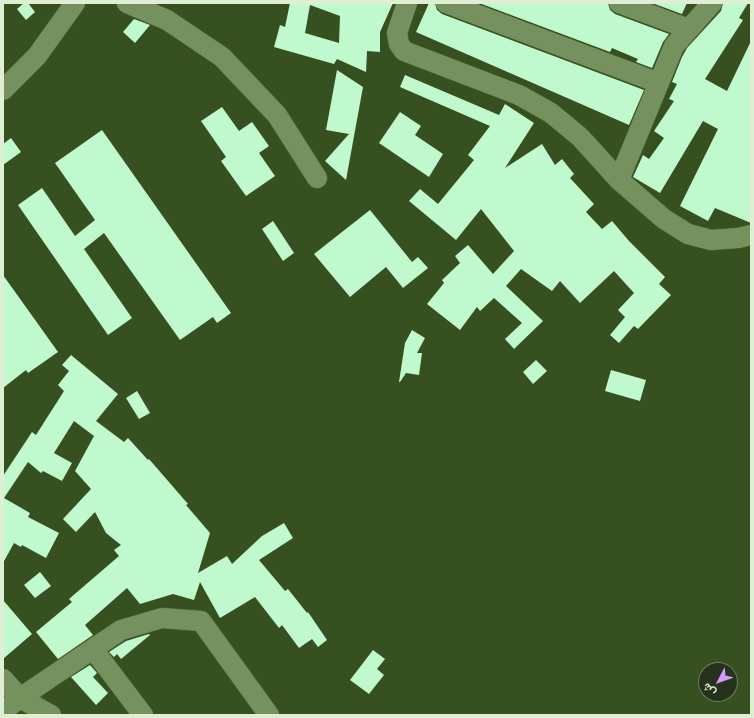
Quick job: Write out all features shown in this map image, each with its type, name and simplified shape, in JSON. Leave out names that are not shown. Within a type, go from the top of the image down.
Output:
[{"type":"street","points":[[3,90],[37,56],[75,3]]},
{"type":"street","points":[[127,3],[167,20],[222,57],[278,115],[317,178]]},
{"type":"street","points":[[407,3],[397,33],[399,44],[404,51],[519,95],[551,113],[580,137],[619,180],[664,219],[688,234],[711,240],[738,238],[751,235]]},
{"type":"street","points":[[446,3],[659,83]]},
{"type":"street","points":[[619,3],[689,30]]},
{"type":"street","points":[[619,180],[674,46],[712,3]]},
{"type":"street","points":[[3,711],[20,707],[93,649],[121,630],[162,618],[202,621],[269,715]]},
{"type":"street","points":[[93,649],[143,715]]},
{"type":"street","points":[[3,679],[20,707],[51,715]]},
{"type":"building","points":[[24,3],[28,3],[35,12],[26,20],[17,9]]},
{"type":"building","points":[[290,3],[393,3],[380,32],[380,52],[367,51],[366,72],[337,59],[334,64],[274,47],[280,25],[285,27]],"holes":[[[310,5],[340,16],[339,43],[305,33]]]},
{"type":"building","points":[[429,3],[435,3],[437,10],[442,14],[644,90],[629,125],[416,32]]},
{"type":"building","points":[[479,3],[608,3],[610,10],[615,14],[669,34],[663,42],[652,68],[636,62],[638,59],[612,48],[610,52]]},
{"type":"building","points":[[652,3],[687,3],[682,14]]},
{"type":"building","points":[[723,3],[748,3],[739,18],[743,20],[705,79],[727,91],[751,41],[751,223],[715,208],[708,221],[680,206],[718,129],[703,121],[660,193],[633,177],[643,155],[649,159],[664,138],[654,131],[674,101],[669,99],[677,84],[672,82],[682,57],[687,48],[721,11]]},
{"type":"building","points":[[134,19],[150,25],[135,43],[123,32]]},
{"type":"building","points":[[337,70],[363,87],[346,180],[325,161],[349,134],[326,130]]},
{"type":"building","points":[[405,75],[499,115],[505,104],[534,123],[505,168],[542,144],[555,165],[562,159],[574,174],[570,178],[594,204],[586,212],[602,229],[612,221],[629,241],[665,277],[659,284],[671,295],[638,329],[634,326],[619,343],[610,335],[625,317],[618,310],[634,293],[614,271],[580,303],[560,281],[552,291],[521,269],[506,286],[543,321],[514,349],[505,339],[522,323],[494,298],[480,311],[477,307],[460,330],[427,304],[444,283],[442,280],[460,263],[455,256],[468,245],[493,274],[514,251],[481,209],[456,240],[409,201],[420,189],[438,204],[474,160],[468,155],[490,126],[400,87]]},
{"type":"building","points":[[222,107],[239,131],[252,122],[269,146],[259,153],[275,176],[246,196],[221,161],[226,157],[201,121]]},
{"type":"building","points":[[400,112],[421,126],[415,135],[443,154],[429,177],[379,143]]},
{"type":"building","points":[[102,130],[231,313],[217,323],[213,317],[180,340],[104,233],[84,249],[132,318],[108,335],[18,205],[42,188],[75,236],[95,220],[55,163]]},
{"type":"building","points":[[11,138],[21,152],[3,165],[3,144]]},
{"type":"building","points":[[370,210],[412,262],[418,257],[428,268],[403,288],[386,267],[350,297],[314,254]]},
{"type":"building","points":[[273,221],[294,253],[283,261],[262,229]]},
{"type":"building","points":[[3,275],[58,352],[28,373],[26,370],[3,388]]},
{"type":"building","points":[[412,330],[425,338],[417,353],[422,353],[419,375],[406,373],[399,382],[405,343]]},
{"type":"building","points":[[71,355],[118,394],[96,421],[124,442],[128,438],[148,460],[149,459],[188,504],[186,505],[210,533],[198,573],[227,556],[232,564],[262,536],[284,523],[293,538],[259,560],[285,591],[288,589],[307,613],[308,612],[327,640],[318,647],[312,639],[299,648],[282,625],[279,628],[255,597],[220,618],[200,582],[194,600],[173,594],[140,604],[127,588],[85,625],[93,635],[58,659],[36,632],[72,602],[69,599],[119,556],[114,550],[121,545],[106,533],[95,512],[76,532],[63,519],[91,489],[75,471],[94,436],[74,421],[54,453],[72,463],[62,481],[43,471],[41,473],[28,462],[4,498],[30,513],[28,517],[59,533],[46,558],[22,545],[21,547],[14,543],[3,563],[3,476],[32,432],[36,435],[64,391],[58,385],[69,371],[62,365]]},
{"type":"building","points":[[536,360],[547,371],[533,384],[523,372]]},
{"type":"building","points":[[611,370],[646,380],[640,401],[605,391]]},
{"type":"building","points":[[137,391],[150,413],[139,419],[126,398]]},
{"type":"building","points":[[40,572],[51,586],[35,598],[24,585]]},
{"type":"building","points":[[3,600],[32,634],[3,659]]},
{"type":"building","points":[[149,634],[150,635],[121,659],[117,654],[114,657],[109,652],[126,641]]},
{"type":"building","points":[[373,650],[385,659],[377,669],[384,675],[369,694],[350,680]]},
{"type":"building","points":[[90,665],[97,673],[93,677],[108,693],[96,705],[71,677]]}]
